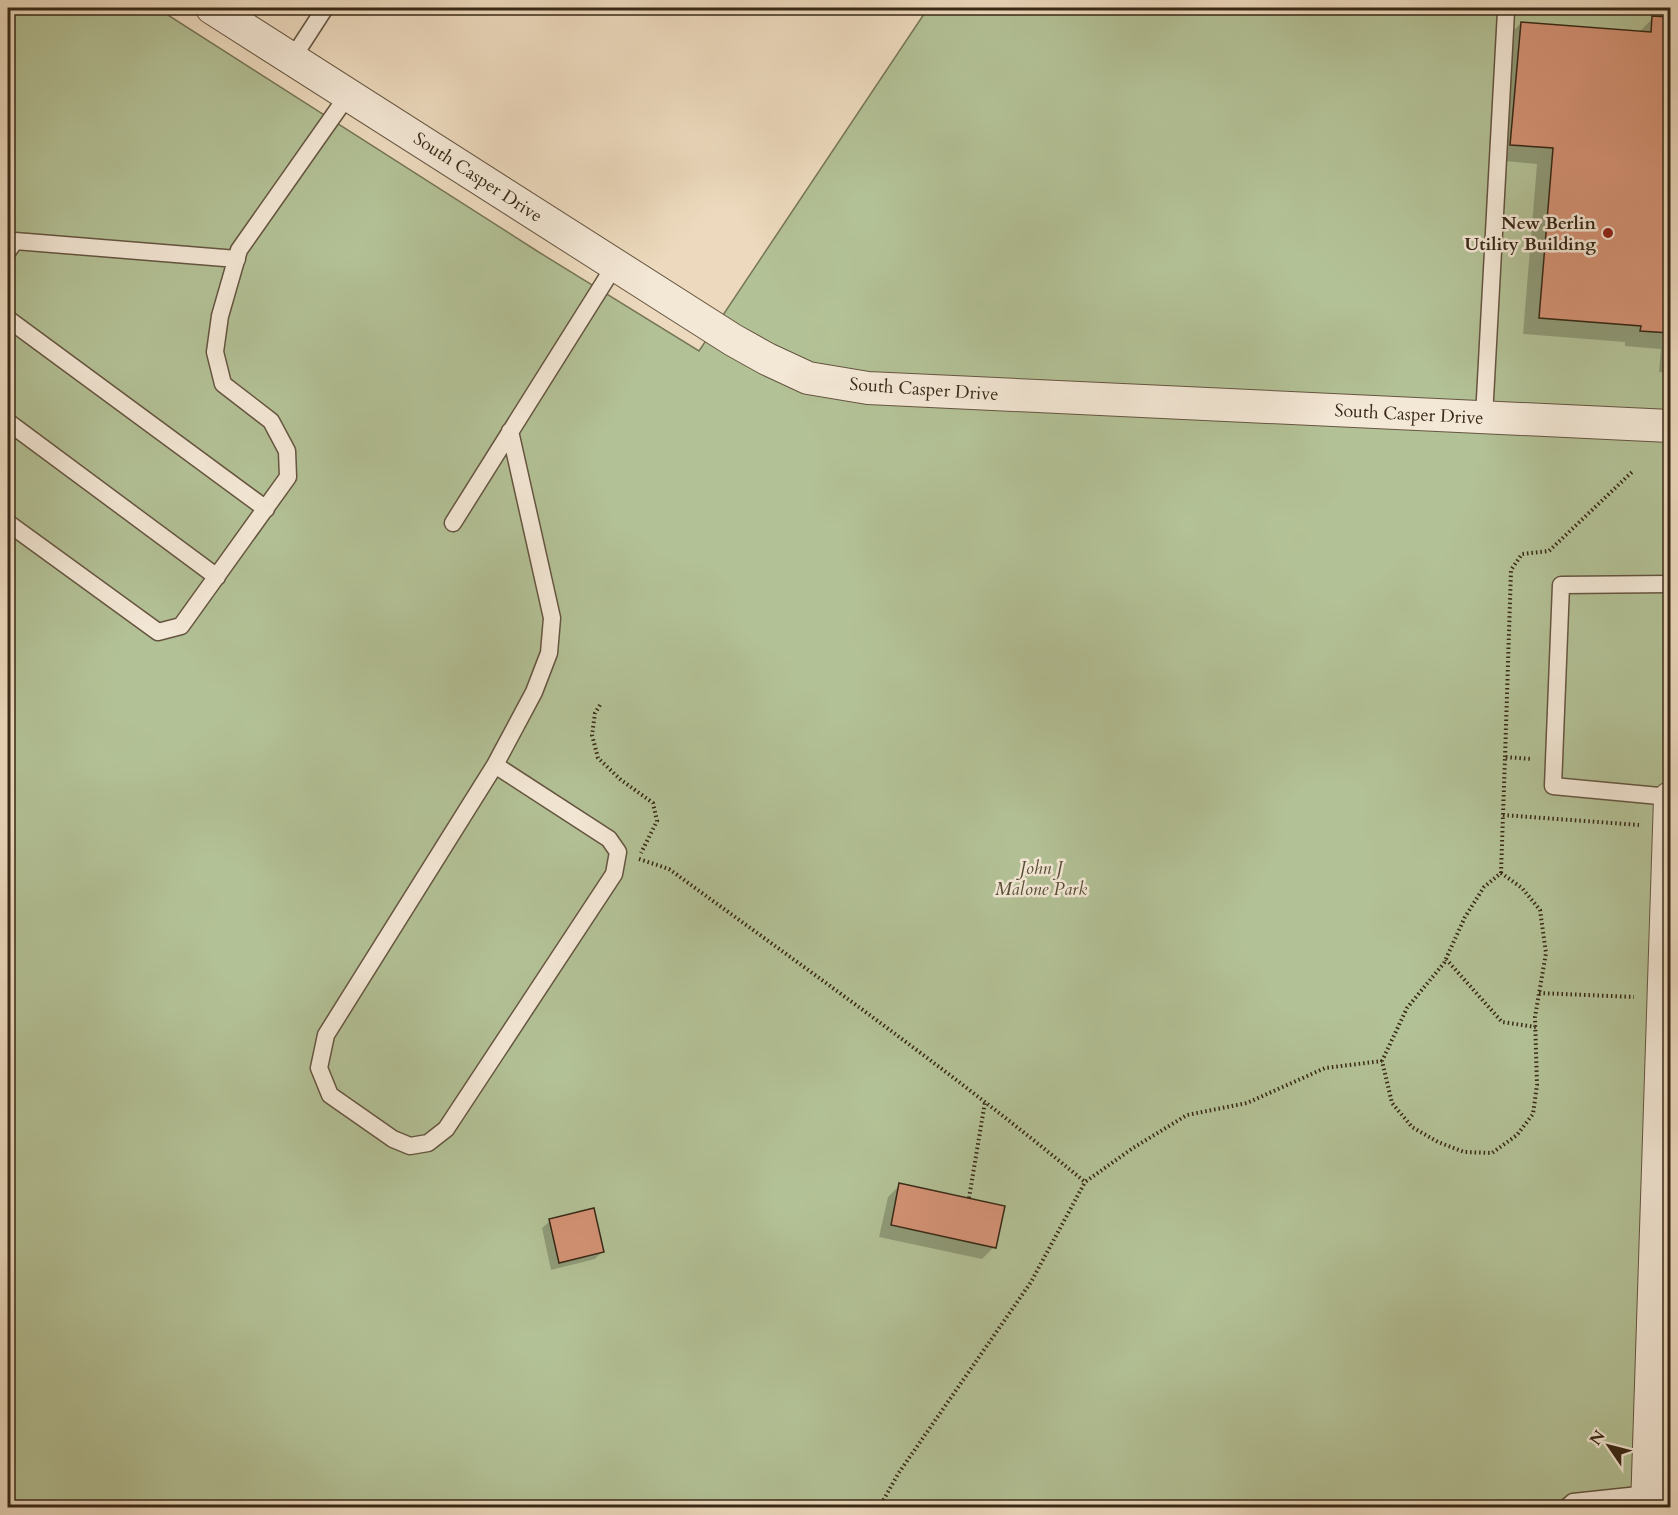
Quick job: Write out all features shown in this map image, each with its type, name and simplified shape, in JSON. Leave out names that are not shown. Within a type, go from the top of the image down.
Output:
[{"type":"street","name":"South Casper Drive","points":[[212,8],[733,340],[808,378],[868,388],[1671,426]]},
{"type":"street","points":[[1655,1499],[1664,1208],[1664,999],[1670,807]]},
{"type":"lane","points":[[292,59],[325,8]]},
{"type":"lane","points":[[1484,417],[1506,10],[1508,8]]},
{"type":"lane","points":[[8,523],[158,632],[181,626],[288,477],[287,451],[271,421],[223,384],[215,352],[219,316],[239,250],[348,95]]},
{"type":"lane","points":[[8,251],[15,241],[237,260]]},
{"type":"lane","points":[[453,523],[615,265]]},
{"type":"lane","points":[[8,319],[266,508]]},
{"type":"lane","points":[[8,422],[217,577]]},
{"type":"lane","points":[[495,765],[609,839],[618,852],[614,874],[446,1129],[428,1143],[410,1146],[393,1139],[330,1095],[319,1068],[326,1035],[495,765],[534,692],[549,653],[552,618],[510,431]]},
{"type":"lane","points":[[1670,807],[1553,786],[1561,585],[1671,584]]},
{"type":"lane","points":[[1566,1508],[1573,1502],[1655,1499]]},
{"type":"path","points":[[600,705],[596,713],[592,735],[598,758],[621,780],[653,803],[657,821],[638,859],[669,869],[856,1004],[1085,1182]]},
{"type":"path","points":[[1501,873],[1522,888],[1540,910],[1546,953],[1535,1017],[1537,1085],[1533,1114],[1516,1136],[1492,1153],[1464,1152],[1438,1142],[1412,1127],[1392,1103],[1382,1061],[1407,1008],[1446,959],[1465,917],[1484,887],[1501,873],[1505,757],[1554,761]]},
{"type":"path","points":[[1503,815],[1670,807]]},
{"type":"path","points":[[1446,959],[1502,1022],[1536,1027]]},
{"type":"path","points":[[1539,993],[1664,999]]},
{"type":"path","points":[[879,1508],[898,1474],[1030,1282],[1085,1182],[1133,1148],[1187,1115],[1247,1103],[1325,1068],[1382,1061]]},
{"type":"path","points":[[969,1198],[985,1102]]},
{"type":"green space","name":"John J Malone Park","points":[[8,8],[157,8],[537,251],[699,351],[928,8],[1670,8],[1670,1507],[8,1507]]},
{"type":"building","name":"New Berlin Utility Building","points":[[1652,16],[1670,17],[1670,333],[1640,331],[1641,326],[1539,318],[1553,148],[1510,145],[1521,22],[1651,32]]},
{"type":"building","points":[[899,1183],[1005,1206],[996,1248],[891,1225]]},
{"type":"building","points":[[594,1208],[604,1252],[559,1263],[549,1219]]},
{"type":"place","name":"New Berlin Utility Building","points":[[1608,233]]}]
